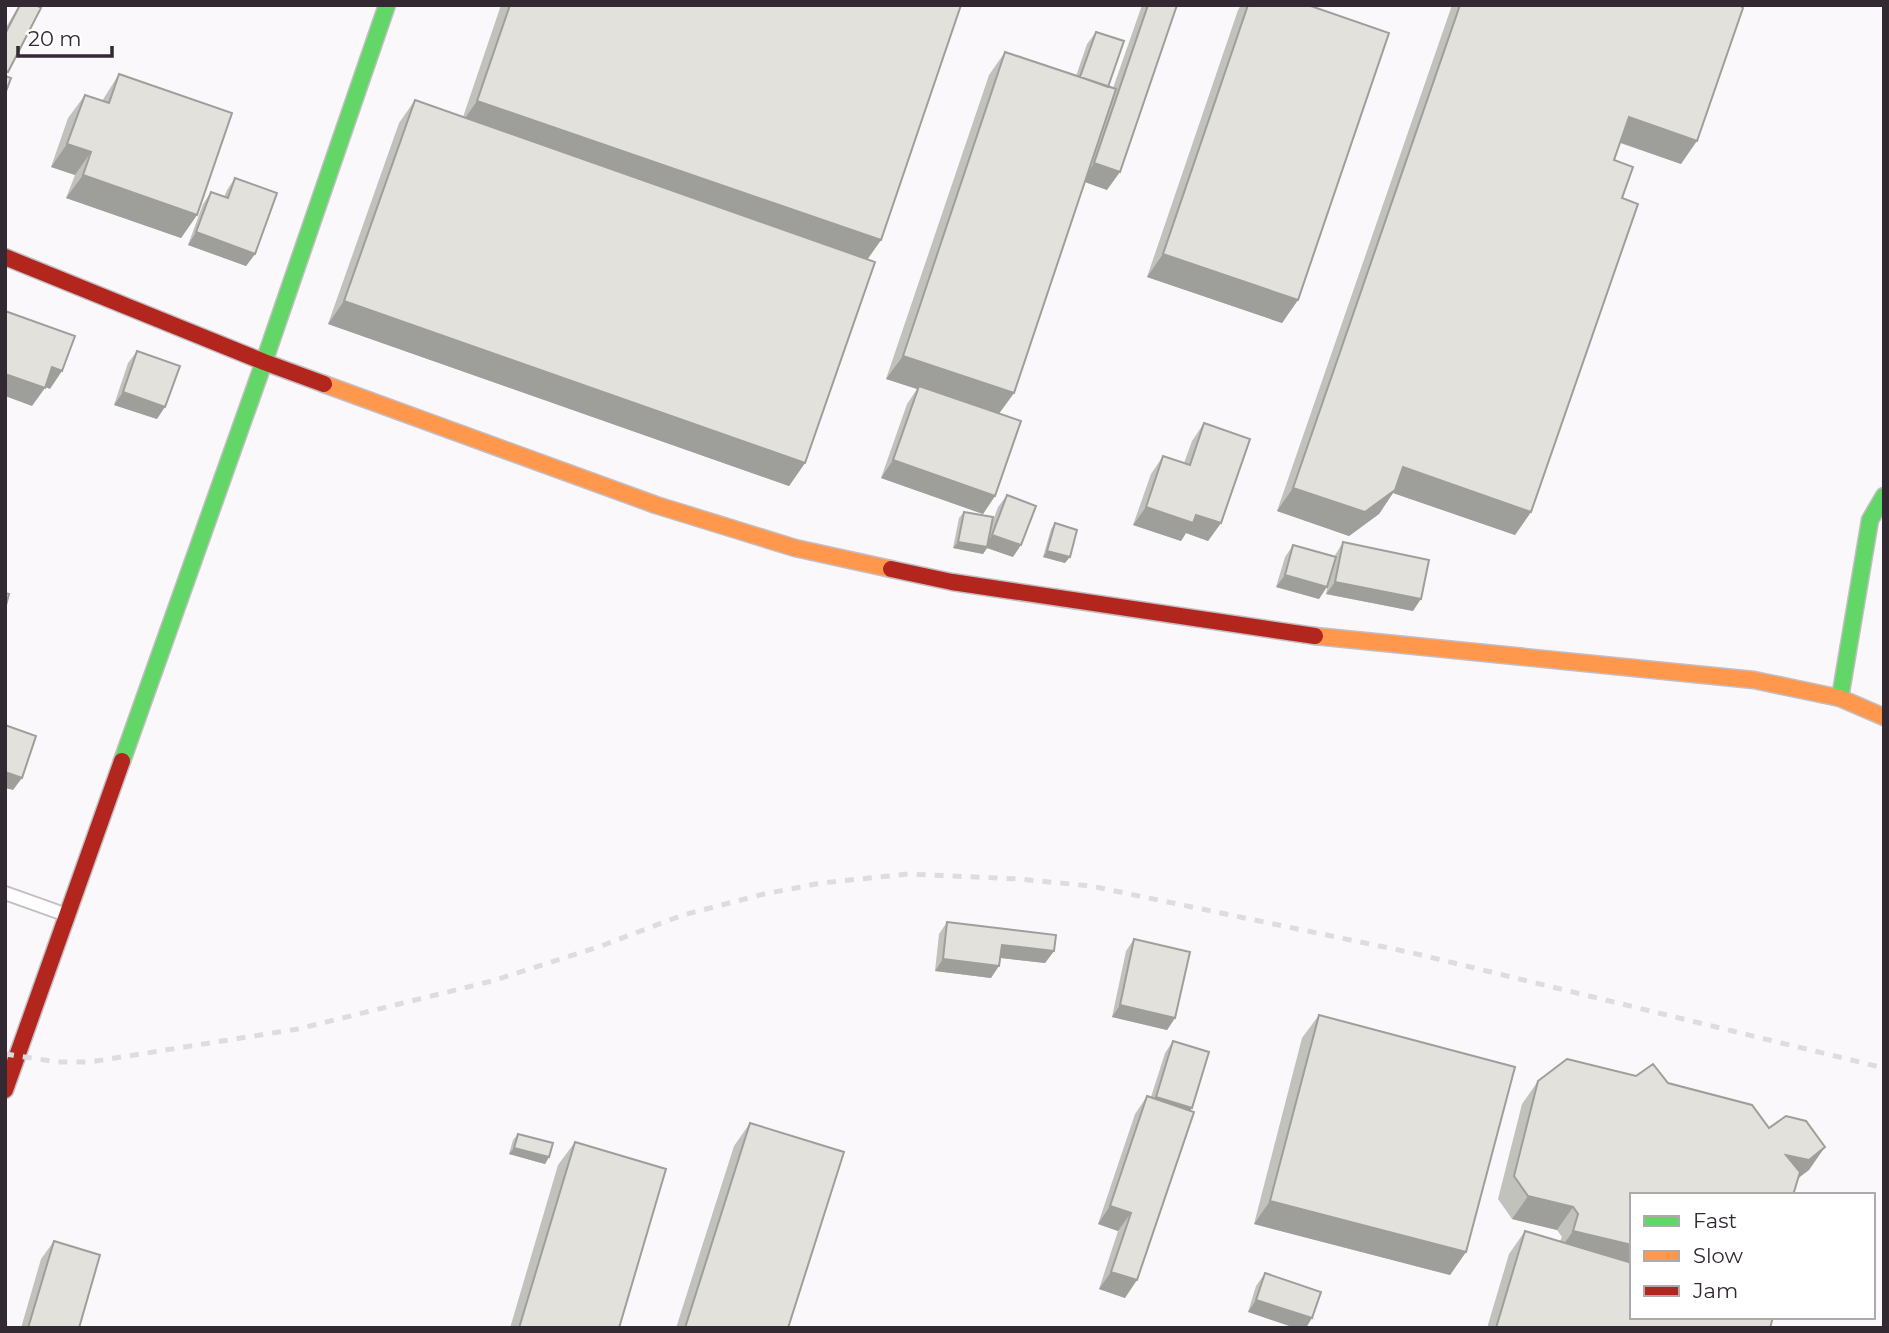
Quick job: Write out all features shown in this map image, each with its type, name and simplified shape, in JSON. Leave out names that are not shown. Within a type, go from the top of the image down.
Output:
[{"type":"street","points":[[5,1090],[264,362],[387,5]]},
{"type":"street","points":[[5,257],[264,362],[656,505],[795,548],[952,582],[1305,635],[1754,680],[1840,698],[1884,717]]},
{"type":"street","points":[[1840,698],[1870,520],[1884,496]]},
{"type":"lane","points":[[5,894],[67,915]]},
{"type":"building","points":[[20,5],[36,5],[41,8],[8,72],[5,71],[5,34]]},
{"type":"building","points":[[510,5],[961,5],[881,240],[477,101]]},
{"type":"building","points":[[1148,5],[1177,5],[1120,172],[1094,163]]},
{"type":"building","points":[[1248,5],[1308,5],[1389,33],[1298,300],[1163,254]]},
{"type":"building","points":[[1460,5],[1740,5],[1743,8],[1697,141],[1629,117],[1614,160],[1633,167],[1622,198],[1638,204],[1531,512],[1403,467],[1395,490],[1365,512],[1293,488]]},
{"type":"building","points":[[1096,32],[1124,41],[1108,87],[1080,77]]},
{"type":"building","points":[[1005,52],[1116,89],[1014,393],[903,356]]},
{"type":"building","points":[[119,74],[232,113],[197,215],[83,175],[91,152],[67,144],[85,95],[109,103]]},
{"type":"building","points":[[5,76],[11,78],[5,94]]},
{"type":"building","points":[[415,100],[875,262],[805,463],[344,301]]},
{"type":"building","points":[[235,178],[277,193],[255,254],[196,232],[211,192],[228,198]]},
{"type":"building","points":[[5,311],[75,336],[62,371],[52,367],[45,388],[5,374]]},
{"type":"building","points":[[137,351],[180,366],[165,407],[123,392]]},
{"type":"building","points":[[919,386],[1021,421],[995,496],[893,460]]},
{"type":"building","points":[[1204,423],[1250,439],[1221,523],[1196,515],[1193,523],[1146,507],[1163,456],[1190,465]]},
{"type":"building","points":[[1007,495],[1036,506],[1021,545],[992,535]]},
{"type":"building","points":[[964,512],[993,517],[987,547],[958,542]]},
{"type":"building","points":[[1055,523],[1077,530],[1070,557],[1047,551]]},
{"type":"building","points":[[1343,542],[1429,560],[1421,599],[1335,582]]},
{"type":"building","points":[[1293,545],[1336,557],[1327,587],[1285,575]]},
{"type":"building","points":[[5,593],[9,594],[5,609]]},
{"type":"building","points":[[5,725],[36,736],[22,778],[5,772]]},
{"type":"building","points":[[947,922],[1056,935],[1054,951],[1002,945],[999,966],[943,959]]},
{"type":"building","points":[[1134,939],[1190,952],[1175,1018],[1120,1005]]},
{"type":"building","points":[[1319,1015],[1515,1067],[1466,1252],[1270,1201]]},
{"type":"building","points":[[1173,1041],[1209,1052],[1192,1108],[1156,1097]]},
{"type":"building","points":[[1567,1059],[1636,1076],[1653,1064],[1668,1083],[1752,1105],[1769,1128],[1786,1116],[1806,1121],[1825,1147],[1809,1160],[1786,1155],[1800,1172],[1793,1193],[1630,1193],[1630,1245],[1573,1231],[1578,1214],[1573,1207],[1528,1196],[1514,1176],[1538,1081]]},
{"type":"building","points":[[1147,1096],[1194,1112],[1137,1280],[1111,1272],[1131,1213],[1110,1206]]},
{"type":"building","points":[[750,1123],[844,1152],[788,1328],[685,1328]]},
{"type":"building","points":[[518,1134],[553,1143],[549,1157],[514,1148]]},
{"type":"building","points":[[575,1142],[666,1169],[619,1328],[519,1328]]},
{"type":"building","points":[[1525,1231],[1630,1262],[1630,1319],[1772,1319],[1770,1328],[1496,1328]]},
{"type":"building","points":[[54,1241],[100,1255],[79,1328],[28,1328]]},
{"type":"building","points":[[1265,1273],[1321,1292],[1312,1318],[1256,1300]]},
{"type":"railway","points":[[5,1054],[58,1062],[90,1062],[298,1029],[492,981],[601,946],[683,915],[764,894],[821,883],[908,874],[1019,879],[1091,886],[1413,953],[1884,1068]]},
{"type":"traffic: fast","points":[[122,761],[387,5]]},
{"type":"traffic: fast","points":[[1840,698],[1870,520],[1884,496]]},
{"type":"traffic: slow","points":[[324,384],[656,505],[795,548],[891,569]]},
{"type":"traffic: slow","points":[[1315,636],[1754,680],[1840,698],[1884,717]]},
{"type":"traffic: jam","points":[[5,257],[324,384]]},
{"type":"traffic: jam","points":[[891,569],[952,582],[1315,636]]},
{"type":"traffic: jam","points":[[5,1090],[122,761]]}]
